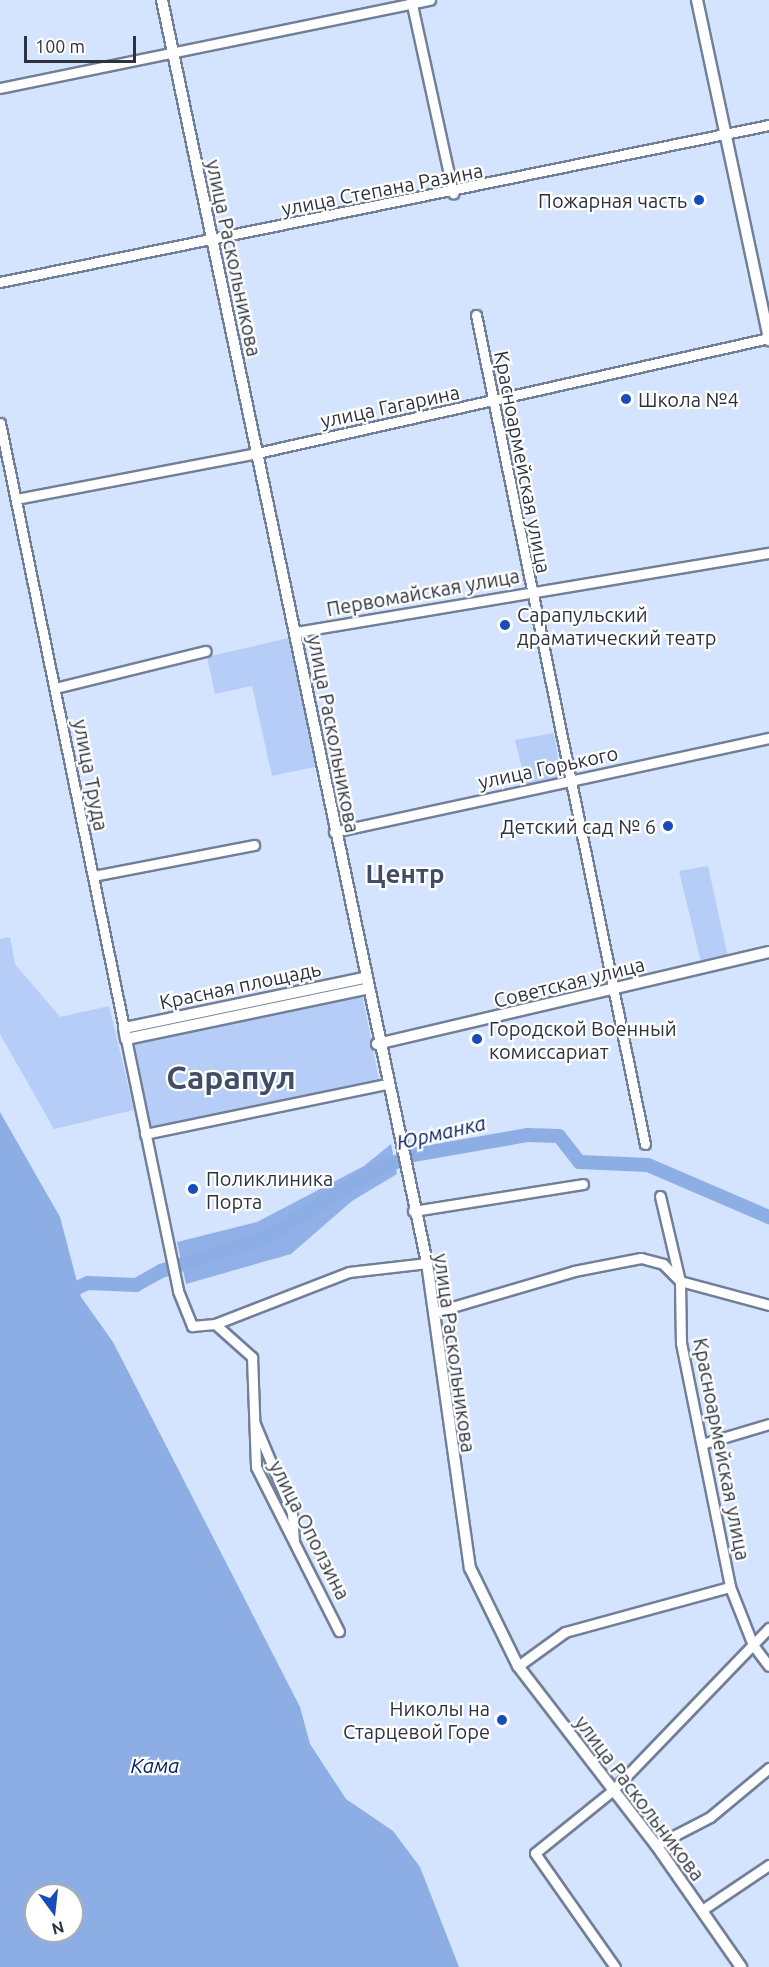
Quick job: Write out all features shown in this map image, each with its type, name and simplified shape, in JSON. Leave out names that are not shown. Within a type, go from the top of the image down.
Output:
[{"type":"main road","name":"улица Раскольникова","points":[[162,0],[211,240],[296,632],[393,1121],[427,1263],[470,1568],[518,1666],[656,1845],[741,1967]]},
{"type":"main road","points":[[697,0],[769,338]]},
{"type":"main road","name":"Советская улица","points":[[377,1044],[769,952]]},
{"type":"main road","name":"Красная площадь","points":[[124,1028],[365,983]]},
{"type":"main road","name":"Красная площадь","points":[[126,1039],[365,983]]},
{"type":"main road","name":"улица Труда","points":[[124,1028],[126,1039]]},
{"type":"street","points":[[0,88],[430,0]]},
{"type":"street","points":[[412,2],[453,193]]},
{"type":"street","name":"улица Степана Разина","points":[[0,282],[453,193],[769,126]]},
{"type":"street","name":"Красноармейская улица","points":[[476,315],[609,990],[645,1144]]},
{"type":"street","name":"улица Гагарина","points":[[16,499],[257,453],[769,338]]},
{"type":"street","name":"улица Труда","points":[[0,423],[124,1028]]},
{"type":"street","name":"Первомайская улица","points":[[296,632],[769,553]]},
{"type":"street","points":[[55,688],[206,651]]},
{"type":"street","name":"улица Горького","points":[[334,831],[769,738]]},
{"type":"street","points":[[93,876],[254,845]]},
{"type":"street","name":"улица Труда","points":[[126,1039],[145,1134]]},
{"type":"street","points":[[386,1084],[145,1134],[173,1262],[177,1291],[192,1326],[216,1324],[349,1272],[427,1263]]},
{"type":"street","points":[[412,1206],[583,1184]]},
{"type":"street","name":"Красноармейская улица","points":[[660,1196],[680,1281],[681,1343],[730,1587],[753,1645],[769,1666]]},
{"type":"street","points":[[435,1311],[574,1271],[641,1258],[663,1264],[680,1281],[769,1305]]},
{"type":"street","name":"улица Оползина","points":[[216,1324],[252,1357],[256,1467],[339,1631]]},
{"type":"street","points":[[253,1410],[256,1431],[272,1457],[292,1514],[295,1544]]},
{"type":"street","points":[[702,1444],[769,1424]]},
{"type":"street","points":[[518,1666],[565,1632],[730,1587]]},
{"type":"street","points":[[615,1967],[535,1853],[613,1790],[769,1628]]},
{"type":"street","points":[[656,1845],[710,1817],[769,1768]]},
{"type":"street","points":[[702,1910],[769,1865]]},
{"type":"shaded area","points":[[289,638],[318,766],[272,776],[252,686],[215,694],[207,657]]},
{"type":"shaded area","points":[[554,733],[561,779],[527,788],[515,740]]},
{"type":"shaded area","points":[[708,866],[728,957],[701,962],[679,871]]},
{"type":"shaded area","points":[[10,937],[15,964],[60,1017],[109,1006],[134,1110],[54,1129],[0,1034],[0,939]]},
{"type":"shaded area","points":[[362,994],[379,1080],[151,1127],[134,1041]]},
{"type":"shaded area","points":[[391,1144],[397,1174],[352,1201],[291,1254],[186,1284],[177,1242],[257,1222],[364,1166]]},
{"type":"water","name":"Кама","points":[[0,1112],[60,1217],[81,1297],[113,1342],[300,1707],[310,1744],[346,1799],[393,1831],[420,1867],[459,1967],[0,1967]]},
{"type":"waterway","name":"Юрманка","points":[[62,1295],[88,1283],[136,1285],[161,1271],[265,1238],[370,1173],[413,1155],[528,1135],[559,1136],[579,1162],[648,1165],[769,1217]]},
{"type":"place","name":"Пожарная часть","points":[[699,200]]},
{"type":"place","name":"Школа №4","points":[[626,399]]},
{"type":"place","name":"Сарапульский драматический театр","points":[[505,625]]},
{"type":"place","name":"Детский сад № 6","points":[[668,826]]},
{"type":"place","name":"Городской Военный комиссариат","points":[[477,1039]]},
{"type":"place","name":"Поликлиника Порта","points":[[193,1189]]},
{"type":"place","name":"Николы на Старцевой Горе","points":[[502,1720]]},
{"type":"district","name":"Центр","points":[[405,874]]},
{"type":"district","name":"Сарапул","points":[[231,1077]]}]
